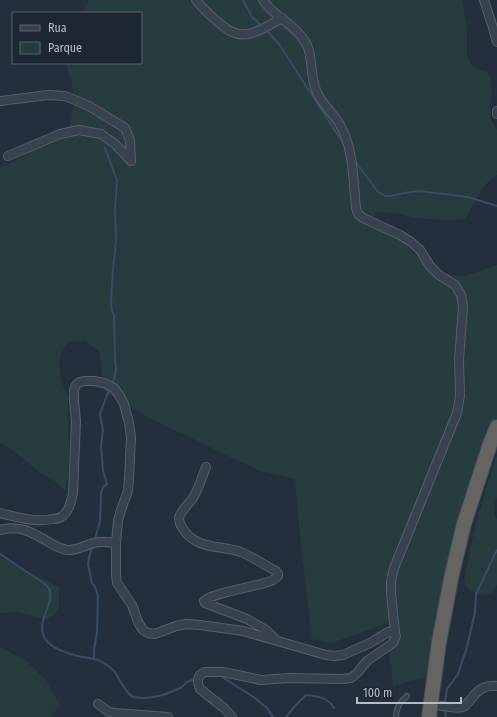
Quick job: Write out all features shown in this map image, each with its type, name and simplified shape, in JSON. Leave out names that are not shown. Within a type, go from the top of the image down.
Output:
[{"type":"highway","points":[[430,710],[439,642],[452,574],[464,524],[497,427]]},
{"type":"street","points":[[196,0],[219,22],[231,31],[240,34],[249,34],[282,18]]},
{"type":"street","points":[[232,717],[224,708],[200,689],[198,679],[200,675],[205,672],[223,672],[260,680],[289,678],[351,678],[358,673],[367,661],[393,643],[396,636],[391,594],[391,581],[394,568],[457,412],[460,396],[459,360],[463,306],[461,295],[455,285],[439,275],[430,266],[420,250],[411,242],[400,235],[363,218],[358,214],[356,208],[352,161],[347,143],[340,125],[321,102],[315,89],[307,44],[300,32],[263,0]]},
{"type":"street","points":[[484,0],[497,42]]},
{"type":"street","points":[[0,101],[48,95],[65,96],[89,106],[125,128],[130,140],[130,161],[115,144],[101,134],[79,130],[60,134],[8,156]]},
{"type":"street","points":[[0,513],[28,520],[46,521],[60,518],[66,512],[71,504],[73,493],[76,421],[74,390],[76,385],[80,382],[94,381],[104,383],[114,388],[119,395],[124,404],[129,423],[131,437],[128,491],[118,521],[116,575],[117,583],[132,605],[138,622],[143,630],[148,633],[155,634],[176,626],[200,624],[257,634],[276,641],[334,656],[343,655],[370,643],[388,632],[395,633]]},
{"type":"street","points":[[206,467],[194,497],[179,518],[183,529],[196,541],[209,546],[227,548],[241,552],[276,571],[278,576],[274,580],[219,594],[207,598],[204,601],[206,604],[252,622],[266,630],[276,641]]},
{"type":"street","points":[[0,530],[13,527],[21,528],[59,548],[66,550],[95,542],[104,541],[116,543]]},
{"type":"street","points":[[430,710],[461,708],[465,706],[474,694],[480,690],[487,686],[497,686]]},
{"type":"street","points":[[98,704],[114,714],[168,717]]},
{"type":"lane","points":[[396,717],[397,707],[407,696]]},
{"type":"green space","points":[[89,0],[462,0],[467,30],[467,55],[471,64],[478,69],[487,72],[490,77],[492,89],[490,105],[491,120],[497,130],[497,175],[482,188],[465,219],[446,220],[415,218],[396,213],[377,212],[373,216],[375,223],[394,235],[404,243],[412,253],[436,270],[450,275],[465,276],[497,265],[497,419],[491,435],[430,676],[393,686],[388,623],[332,643],[312,639],[295,479],[260,471],[151,419],[105,392],[99,351],[85,341],[69,342],[62,350],[59,364],[61,381],[68,396],[69,449],[68,475],[65,491],[56,482],[40,473],[14,451],[0,443],[0,167],[18,159],[49,140],[69,131],[74,101],[72,84],[66,64],[142,64],[142,12],[83,12]]},
{"type":"green space","points":[[497,455],[497,495],[494,509],[497,520],[497,584],[491,594],[477,595],[466,587],[464,582],[471,544],[483,498]]},
{"type":"green space","points":[[0,557],[59,587],[59,608],[54,615],[47,620],[18,612],[0,613]]},
{"type":"green space","points":[[0,647],[28,662],[46,681],[60,705],[50,717],[0,717]]},
{"type":"waterway","points":[[243,0],[252,17],[262,26]]},
{"type":"waterway","points":[[265,29],[279,44],[345,146]]},
{"type":"waterway","points":[[105,148],[117,181],[115,209],[116,242],[111,303],[114,315],[116,369],[113,384]]},
{"type":"waterway","points":[[355,161],[378,192],[385,196],[419,191],[468,197],[497,206]]},
{"type":"waterway","points":[[95,539],[100,521],[101,493],[103,487],[107,484],[103,471],[101,446],[103,430],[100,414],[111,388]]},
{"type":"waterway","points":[[93,545],[88,565],[92,583],[98,596],[97,632],[94,659]]},
{"type":"waterway","points":[[445,701],[447,689],[458,674],[467,647],[475,612],[476,594],[497,550]]},
{"type":"waterway","points":[[0,554],[45,584],[49,590],[49,603],[42,625],[46,640],[52,646],[70,654],[96,660],[110,667],[128,693],[134,697],[146,698],[162,695],[178,689],[187,682],[195,679]]},
{"type":"waterway","points":[[219,675],[255,698],[267,708],[273,717]]},
{"type":"waterway","points":[[286,717],[306,695],[326,700],[334,708]]},
{"type":"waterway","points":[[445,711],[446,717]]}]
